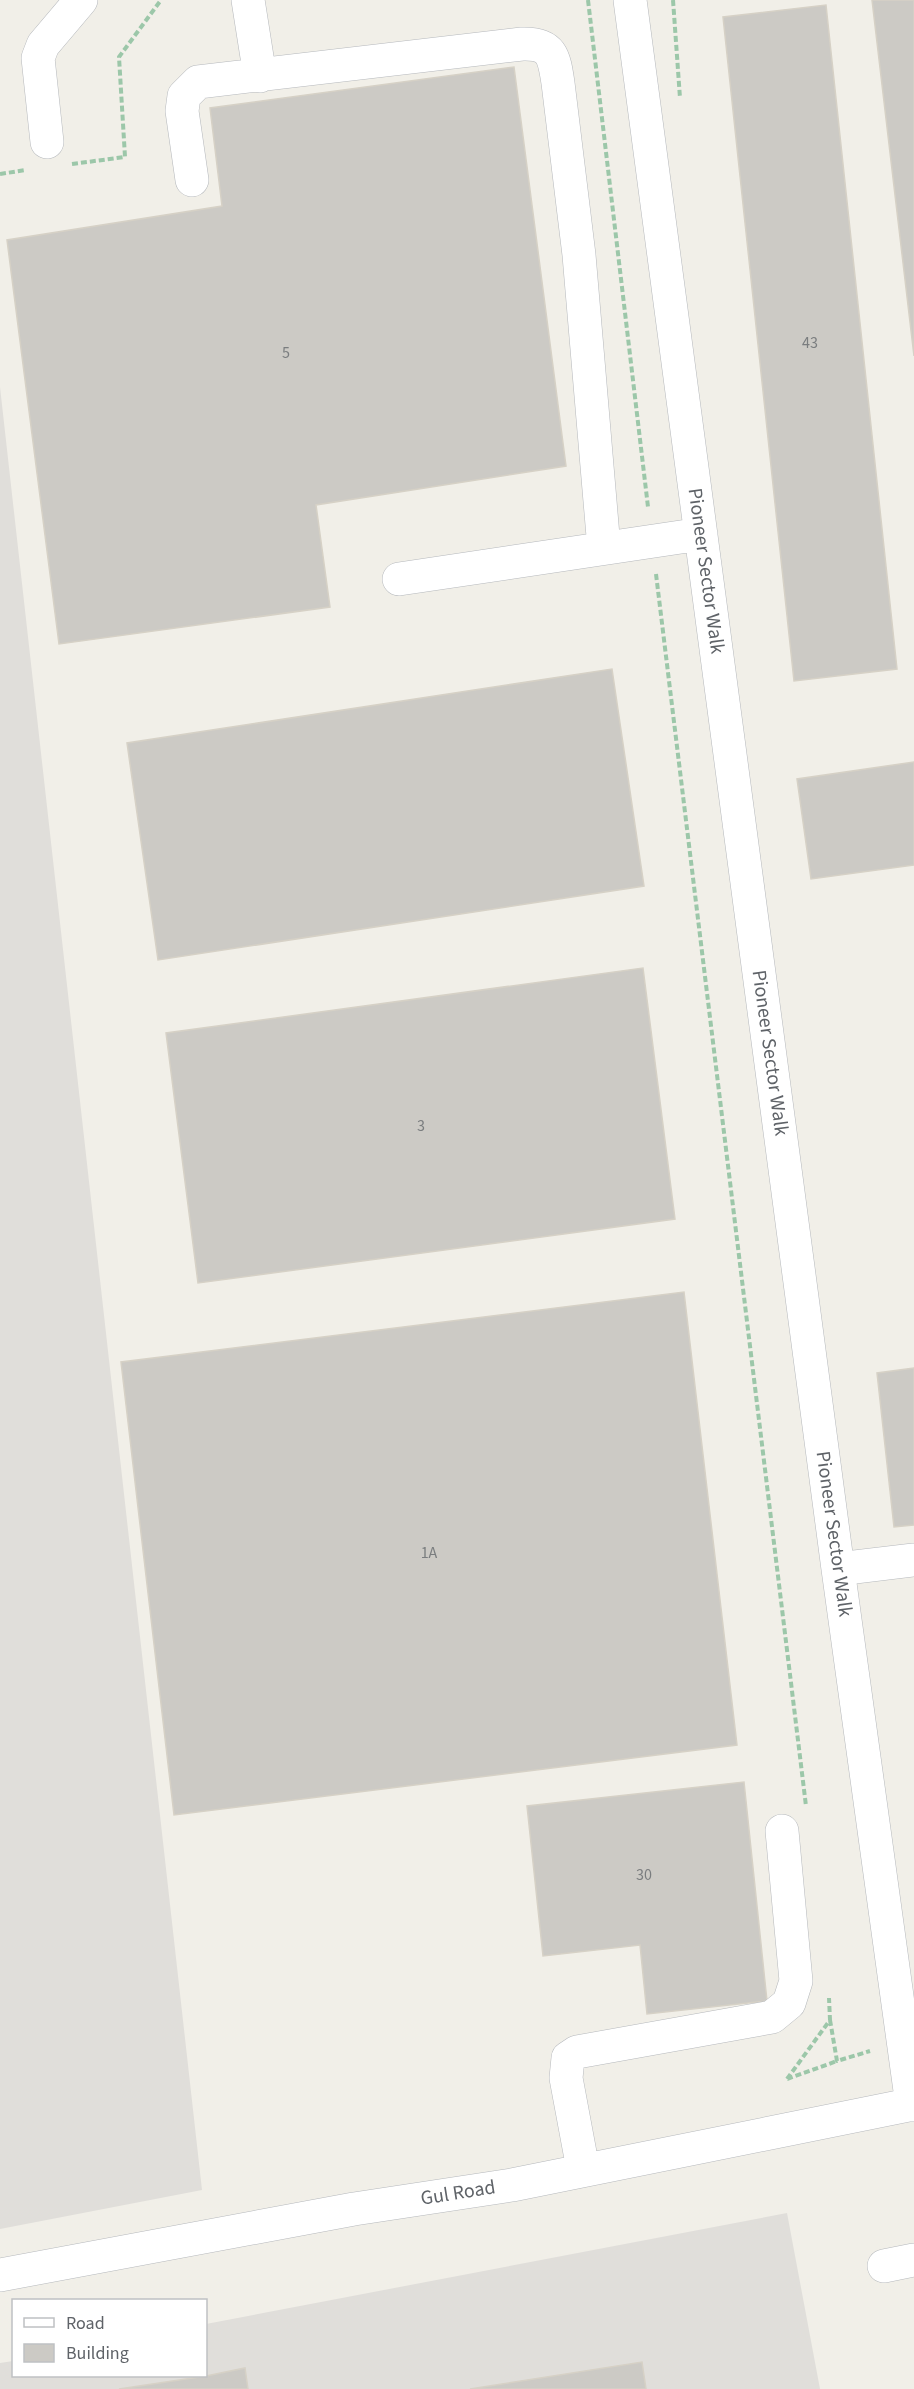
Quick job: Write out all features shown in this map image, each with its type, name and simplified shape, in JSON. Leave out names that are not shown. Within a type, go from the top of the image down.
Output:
[{"type":"street","points":[[50,159],[38,58],[43,45],[81,0]]},
{"type":"street","points":[[248,0],[260,76]]},
{"type":"street","name":"Pioneer Sector Walk","points":[[630,0],[837,1569],[913,2105]]},
{"type":"street","points":[[192,180],[182,111],[184,96],[198,82],[522,44],[538,43],[550,51],[555,63],[579,255],[604,548]]},
{"type":"street","points":[[399,579],[701,534]]},
{"type":"street","points":[[837,1569],[914,1560]]},
{"type":"street","points":[[583,2169],[566,2078],[568,2058],[577,2052],[772,2017],[789,2003],[796,1981],[795,1823]]},
{"type":"street","name":"Gul Road","points":[[0,2275],[354,2209],[512,2185],[913,2105]]},
{"type":"path","points":[[0,174],[50,159],[125,157],[119,57],[161,0]]},
{"type":"path","points":[[588,0],[652,541],[795,1823]]},
{"type":"path","points":[[828,1990],[837,2061]]},
{"type":"path","points":[[830,2020],[787,2079],[903,2040]]},
{"type":"shaded area","points":[[0,387],[202,2190],[0,2229]]},
{"type":"shaded area","points":[[787,2213],[820,2389],[0,2389],[0,2363],[12,2361],[12,2377],[207,2377],[207,2324]]},
{"type":"building","points":[[872,0],[914,0],[914,356]]},
{"type":"building","points":[[826,5],[897,669],[794,681],[723,17]]},
{"type":"building","points":[[514,67],[566,466],[316,505],[330,607],[59,644],[7,240],[222,206],[210,108]]},
{"type":"building","points":[[612,669],[644,886],[158,960],[127,743]]},
{"type":"building","points":[[914,762],[914,865],[811,879],[797,779]]},
{"type":"building","points":[[643,968],[675,1219],[198,1283],[166,1033]]},
{"type":"building","points":[[684,1292],[737,1745],[174,1815],[121,1362]]},
{"type":"building","points":[[914,1368],[914,1525],[894,1527],[877,1373]]},
{"type":"building","points":[[744,1782],[767,2001],[647,2014],[640,1945],[543,1956],[527,1806]]},
{"type":"building","points":[[642,2362],[646,2389],[470,2389]]},
{"type":"building","points":[[245,2368],[248,2389],[119,2389],[207,2377]]}]
